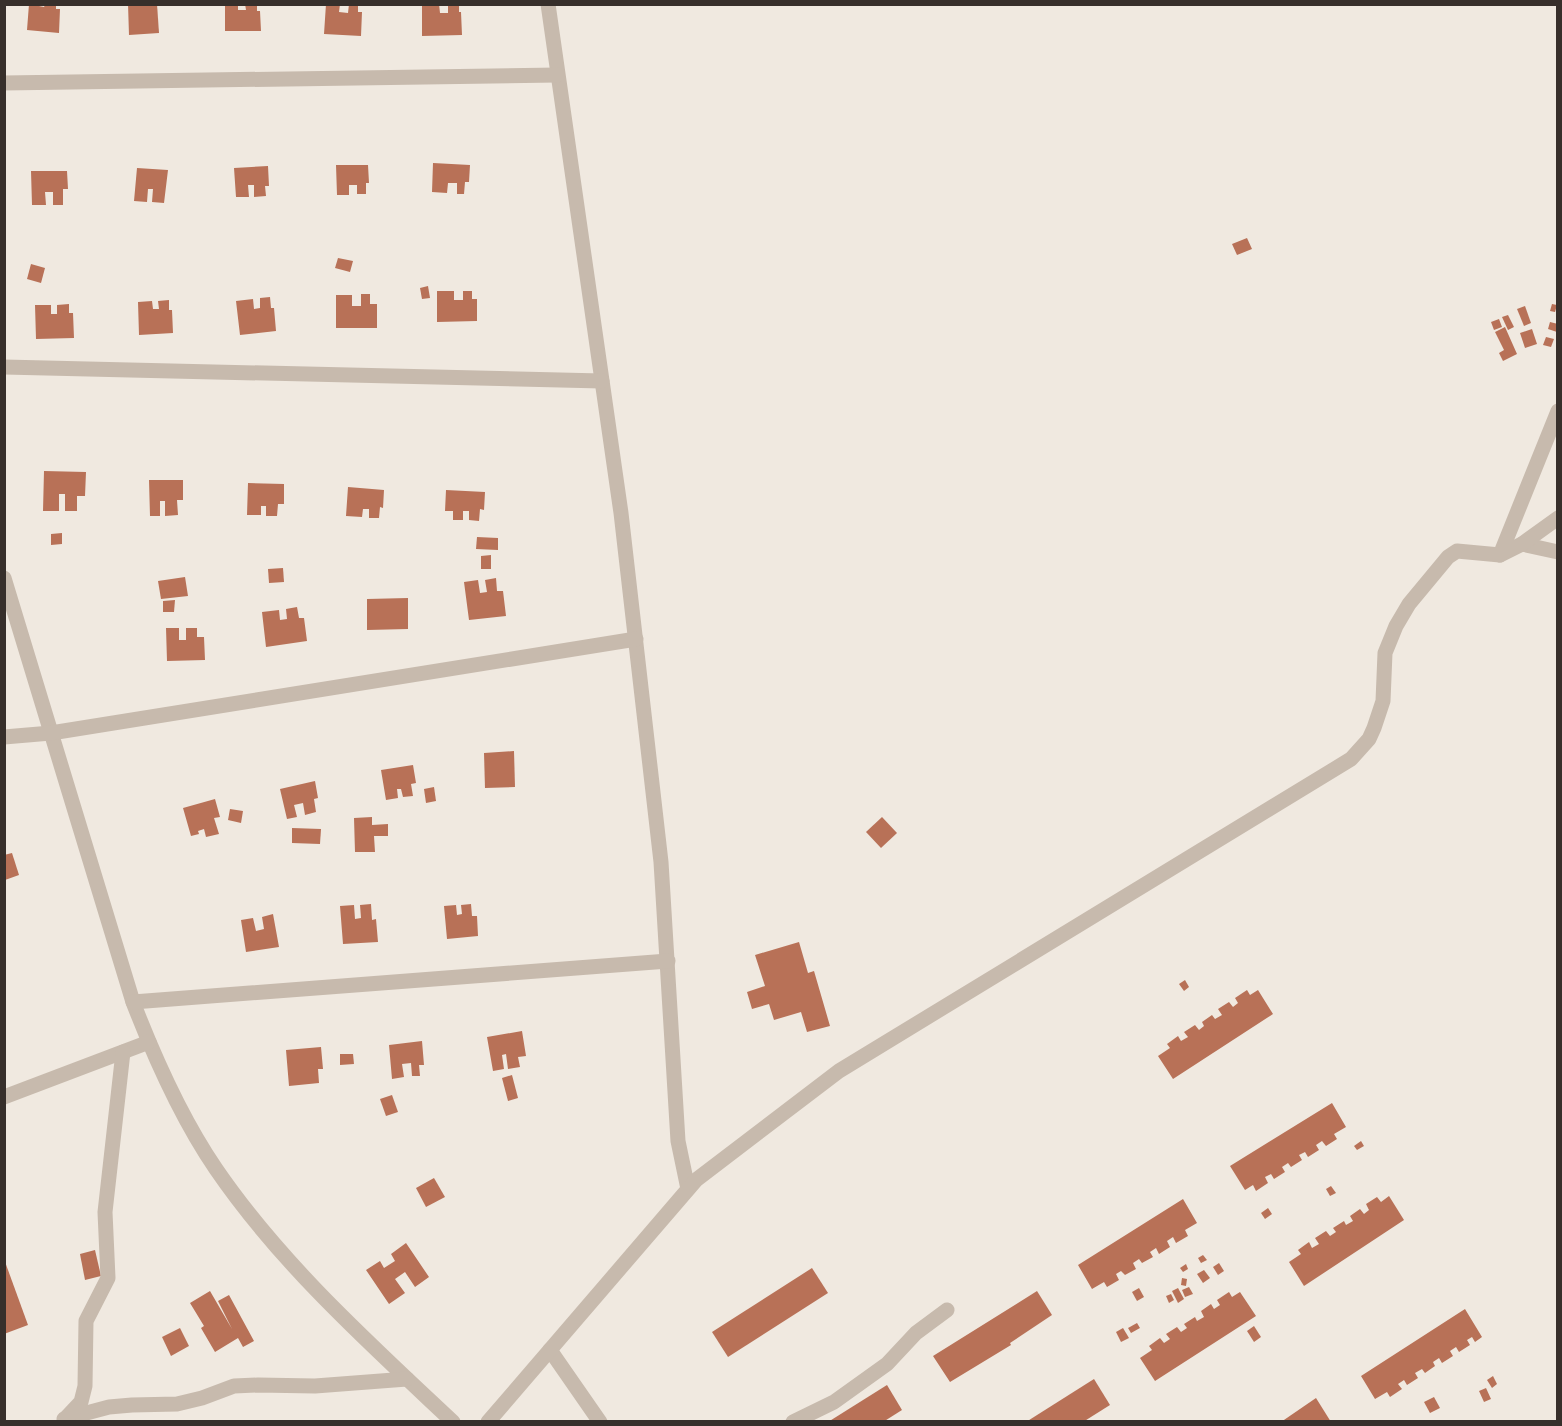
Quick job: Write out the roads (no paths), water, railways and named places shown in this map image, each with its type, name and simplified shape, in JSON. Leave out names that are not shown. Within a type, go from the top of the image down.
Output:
[{"type":"street","points":[[548,4],[621,513],[636,639],[661,862],[678,1141],[688,1189]]},
{"type":"street","points":[[4,83],[557,75]]},
{"type":"street","points":[[4,367],[602,381]]},
{"type":"street","points":[[1500,555],[1557,411]]},
{"type":"street","points":[[488,1422],[696,1180],[839,1071],[1351,759],[1369,739],[1374,728],[1383,701],[1385,653],[1396,626],[1409,604],[1453,553],[1457,551],[1500,555],[1522,544],[1557,518]]},
{"type":"street","points":[[1522,544],[1557,552]]},
{"type":"street","points":[[4,578],[133,1002],[149,1042],[189,1125],[238,1200],[266,1234],[355,1329],[453,1422]]},
{"type":"street","points":[[4,737],[51,733],[636,639]]},
{"type":"street","points":[[133,1002],[668,961]]},
{"type":"street","points":[[4,1097],[149,1042]]},
{"type":"street","points":[[62,1420],[81,1402],[85,1386],[86,1321],[108,1278],[105,1212],[123,1052]]},
{"type":"street","points":[[793,1422],[834,1402],[887,1364],[916,1334],[947,1310]]},
{"type":"street","points":[[550,1350],[600,1422]]},
{"type":"street","points":[[62,1420],[109,1407],[177,1404],[202,1398],[234,1386],[315,1386],[408,1379]]}]
